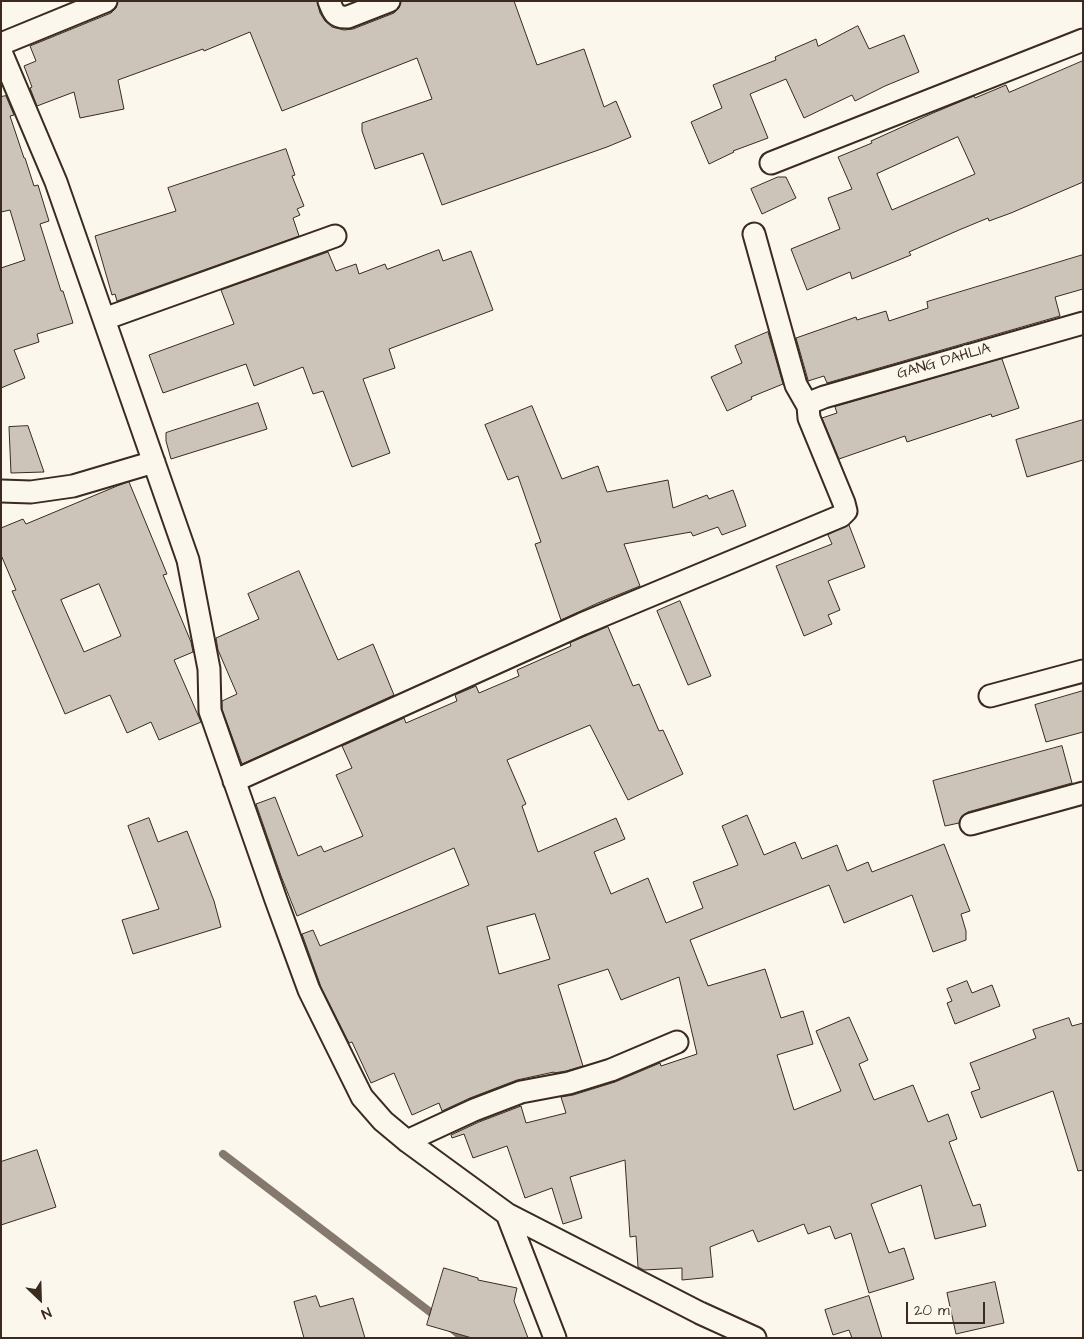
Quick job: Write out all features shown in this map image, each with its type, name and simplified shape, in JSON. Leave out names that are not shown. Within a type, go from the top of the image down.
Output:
[{"type":"street","points":[[1,44],[106,1]]},
{"type":"street","points":[[329,1],[333,12],[341,17],[348,17],[389,1]]},
{"type":"street","points":[[771,163],[1083,40]]},
{"type":"street","points":[[3,61],[56,182],[188,560],[209,669],[210,711],[234,781],[309,990],[362,1097],[383,1121],[407,1141],[507,1214],[700,1313],[755,1338]]},
{"type":"street","points":[[234,781],[582,624],[841,516],[846,511],[809,418],[808,406],[796,385],[754,234]]},
{"type":"street","points":[[104,320],[335,236]]},
{"type":"street","name":"GANG DAHLIA","points":[[808,406],[824,397],[1083,323]]},
{"type":"street","points":[[1,490],[31,492],[73,486],[154,462]]},
{"type":"street","points":[[990,696],[1083,670]]},
{"type":"street","points":[[971,824],[1083,793]]},
{"type":"street","points":[[407,1141],[474,1110],[521,1092],[569,1083],[612,1070],[677,1042]]},
{"type":"street","points":[[507,1214],[554,1338]]},
{"type":"building","points":[[118,1],[317,1],[320,13],[325,21],[332,27],[344,30],[353,29],[394,13],[399,8],[401,1],[514,1],[537,65],[584,49],[604,107],[616,101],[631,137],[442,205],[423,153],[375,169],[362,131],[362,123],[432,99],[417,58],[282,111],[250,32],[204,51],[203,49],[118,80],[124,109],[80,118],[74,92],[37,106],[24,66],[36,61],[30,46],[111,13],[116,8]]},
{"type":"building","points":[[858,26],[869,49],[904,35],[919,72],[855,101],[852,95],[804,118],[786,79],[750,94],[768,138],[733,151],[709,164],[691,122],[722,108],[713,85],[776,60],[775,57],[816,39],[818,46]]},
{"type":"building","points":[[1083,61],[1083,182],[1011,213],[989,221],[988,218],[959,230],[909,252],[911,255],[852,279],[850,272],[807,290],[791,249],[840,229],[828,198],[852,189],[838,157],[974,96],[975,98],[1006,85],[1009,92]],"holes":[[[958,137],[975,174],[892,210],[877,174]]]},
{"type":"building","points":[[6,96],[14,115],[10,116],[24,158],[34,186],[38,185],[49,221],[40,224],[73,323],[37,334],[39,342],[14,350],[25,378],[1,388],[1,268],[25,260],[10,210],[1,212],[1,97]]},
{"type":"building","points":[[286,149],[295,175],[292,176],[304,206],[297,209],[300,215],[293,218],[299,236],[117,301],[115,294],[112,295],[95,236],[176,211],[168,188]]},
{"type":"building","points":[[778,177],[786,177],[796,198],[762,214],[751,189]]},
{"type":"building","points":[[439,250],[443,261],[471,251],[493,310],[389,349],[395,368],[363,379],[390,453],[352,467],[323,391],[313,394],[303,367],[254,386],[246,364],[163,393],[149,355],[234,324],[221,290],[328,252],[336,271],[356,264],[359,274],[385,264],[387,269]]},
{"type":"building","points":[[1083,255],[1083,289],[1055,297],[1060,316],[827,383],[824,376],[808,381],[796,338],[856,317],[857,320],[886,311],[889,321],[928,308],[927,302]]},
{"type":"building","points":[[768,332],[783,384],[751,397],[752,399],[727,411],[711,377],[742,363],[735,346]]},
{"type":"building","points":[[1002,359],[1019,408],[992,417],[991,414],[907,442],[905,436],[839,459],[822,418],[837,413],[835,407]]},
{"type":"building","points":[[258,403],[267,429],[171,459],[166,441],[166,433]]},
{"type":"building","points":[[532,406],[562,479],[598,466],[607,492],[668,480],[673,508],[707,495],[709,499],[733,490],[746,526],[722,535],[718,527],[693,536],[691,532],[624,544],[640,586],[561,620],[535,544],[541,542],[518,476],[508,480],[485,425]]},
{"type":"building","points":[[1083,420],[1083,460],[1027,477],[1016,440]]},
{"type":"building","points":[[28,426],[44,472],[11,473],[9,427]]},
{"type":"building","points":[[129,482],[167,574],[163,575],[191,642],[193,652],[174,660],[201,722],[159,740],[151,722],[127,733],[110,695],[65,714],[12,591],[16,590],[1,555],[1,528],[23,519],[26,524]],"holes":[[[99,584],[121,636],[84,652],[61,600]]]},
{"type":"building","points":[[849,525],[865,567],[828,581],[840,610],[828,615],[832,624],[804,636],[776,566],[832,544],[828,535]]},
{"type":"building","points":[[299,571],[338,660],[373,644],[394,695],[242,764],[222,709],[222,701],[237,694],[218,650],[216,638],[259,619],[248,594]]},
{"type":"building","points":[[680,601],[711,676],[688,685],[657,611]]},
{"type":"building","points":[[608,627],[633,686],[639,684],[659,731],[663,730],[683,774],[628,800],[590,725],[507,760],[526,804],[522,806],[538,852],[616,818],[625,839],[594,852],[611,894],[648,878],[666,923],[703,908],[693,882],[738,865],[722,826],[747,815],[764,855],[795,842],[802,859],[837,845],[847,871],[868,862],[872,872],[944,844],[970,911],[961,914],[966,931],[966,940],[933,952],[912,895],[844,923],[829,885],[690,940],[708,986],[765,969],[781,1018],[803,1011],[813,1044],[777,1055],[794,1110],[841,1091],[816,1031],[849,1017],[868,1060],[859,1064],[874,1100],[913,1085],[928,1122],[948,1114],[957,1139],[949,1142],[973,1206],[980,1204],[986,1226],[935,1239],[921,1185],[871,1204],[889,1253],[904,1248],[914,1279],[869,1293],[851,1233],[835,1239],[830,1226],[808,1234],[804,1224],[758,1242],[753,1230],[710,1247],[713,1277],[682,1280],[682,1268],[644,1270],[638,1267],[636,1236],[630,1237],[625,1160],[570,1177],[582,1218],[563,1224],[552,1188],[525,1198],[507,1146],[473,1158],[464,1134],[452,1138],[451,1135],[479,1122],[521,1106],[526,1123],[566,1113],[561,1097],[615,1082],[660,1063],[661,1066],[697,1054],[679,977],[621,1000],[608,969],[558,985],[583,1066],[517,1080],[442,1111],[439,1103],[412,1115],[394,1073],[371,1083],[352,1042],[349,1043],[321,987],[302,934],[313,930],[320,946],[469,885],[454,848],[297,916],[256,804],[275,797],[298,856],[321,846],[324,852],[363,836],[336,775],[352,768],[342,746],[404,718],[406,723],[457,701],[455,695],[476,686],[479,693],[519,676],[517,670],[571,646],[570,643]],"holes":[[[535,914],[550,959],[499,974],[487,927]]]},
{"type":"building","points":[[1083,691],[1083,732],[1046,742],[1035,705]]},
{"type":"building","points":[[1062,746],[1072,783],[968,812],[962,816],[959,823],[945,826],[933,781]]},
{"type":"building","points":[[149,818],[158,842],[187,831],[214,901],[221,927],[133,954],[122,920],[159,909],[128,826]]},
{"type":"building","points":[[967,981],[972,993],[992,985],[1000,1006],[955,1024],[947,1003],[952,1001],[947,989]]},
{"type":"building","points":[[1069,1018],[1072,1026],[1083,1023],[1083,1170],[1078,1171],[1053,1091],[981,1118],[971,1092],[980,1089],[970,1063],[1036,1038],[1033,1030]]},
{"type":"building","points":[[37,1150],[56,1207],[1,1225],[1,1162]]},
{"type":"building","points":[[444,1268],[478,1278],[478,1280],[517,1288],[514,1301],[528,1338],[472,1338],[427,1325]]},
{"type":"building","points":[[995,1282],[1004,1323],[956,1334],[947,1293]]},
{"type":"building","points":[[316,1296],[320,1307],[353,1298],[365,1338],[304,1338],[294,1302]]},
{"type":"building","points":[[869,1296],[882,1338],[852,1338],[849,1330],[833,1335],[825,1310]]},
{"type":"waterway","points":[[223,1154],[438,1318]]},
{"type":"waterway","points":[[451,1328],[463,1338]]}]
